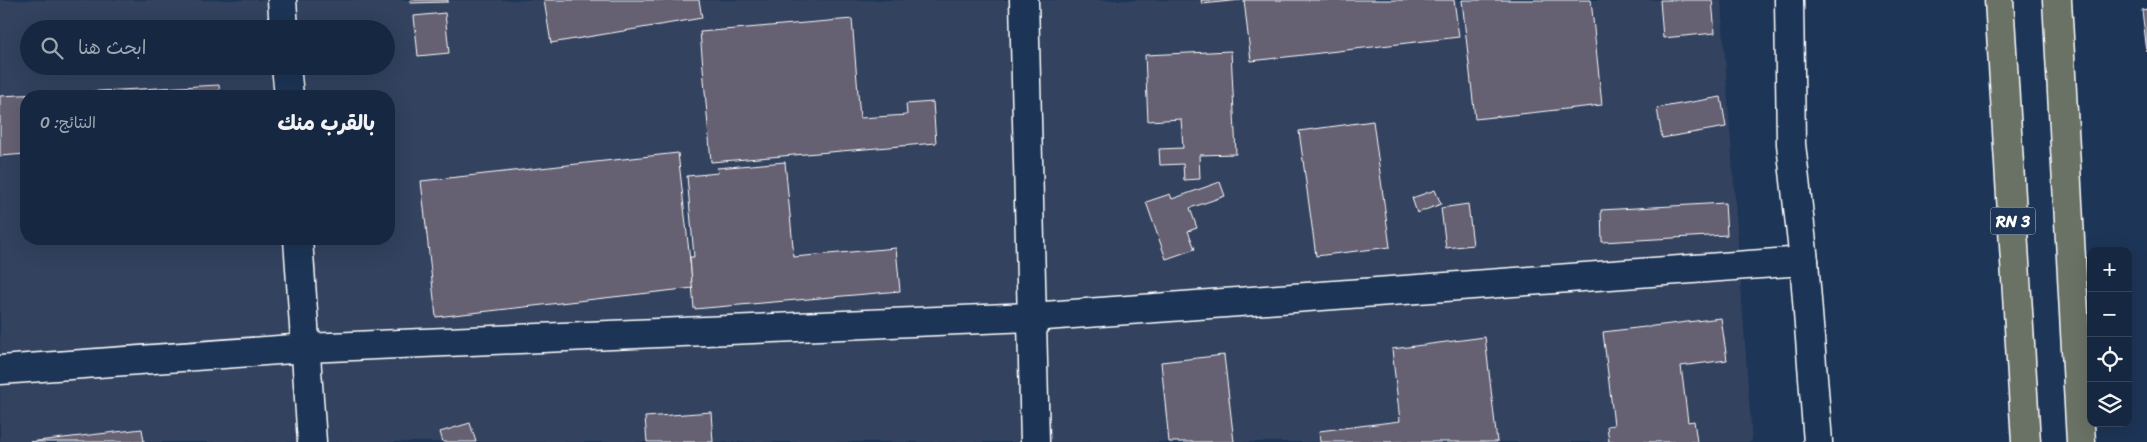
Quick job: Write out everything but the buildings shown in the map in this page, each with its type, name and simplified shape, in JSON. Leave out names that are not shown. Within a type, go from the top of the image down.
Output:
[{"type":"highway","name":"RN 3","points":[[1999,0],[2026,442]]},
{"type":"highway","points":[[2057,0],[2082,442]]},
{"type":"lane","points":[[282,0],[283,20]]},
{"type":"lane","points":[[1024,0],[1035,442]]},
{"type":"lane","points":[[1789,0],[1791,144],[1804,261],[1818,442]]},
{"type":"lane","points":[[287,75],[288,90]]},
{"type":"lane","points":[[298,245],[312,442]]},
{"type":"lane","points":[[0,370],[306,348],[1031,317],[1804,261]]},
{"type":"shaded area","points":[[0,0],[1721,0],[1752,442],[0,442]]}]
